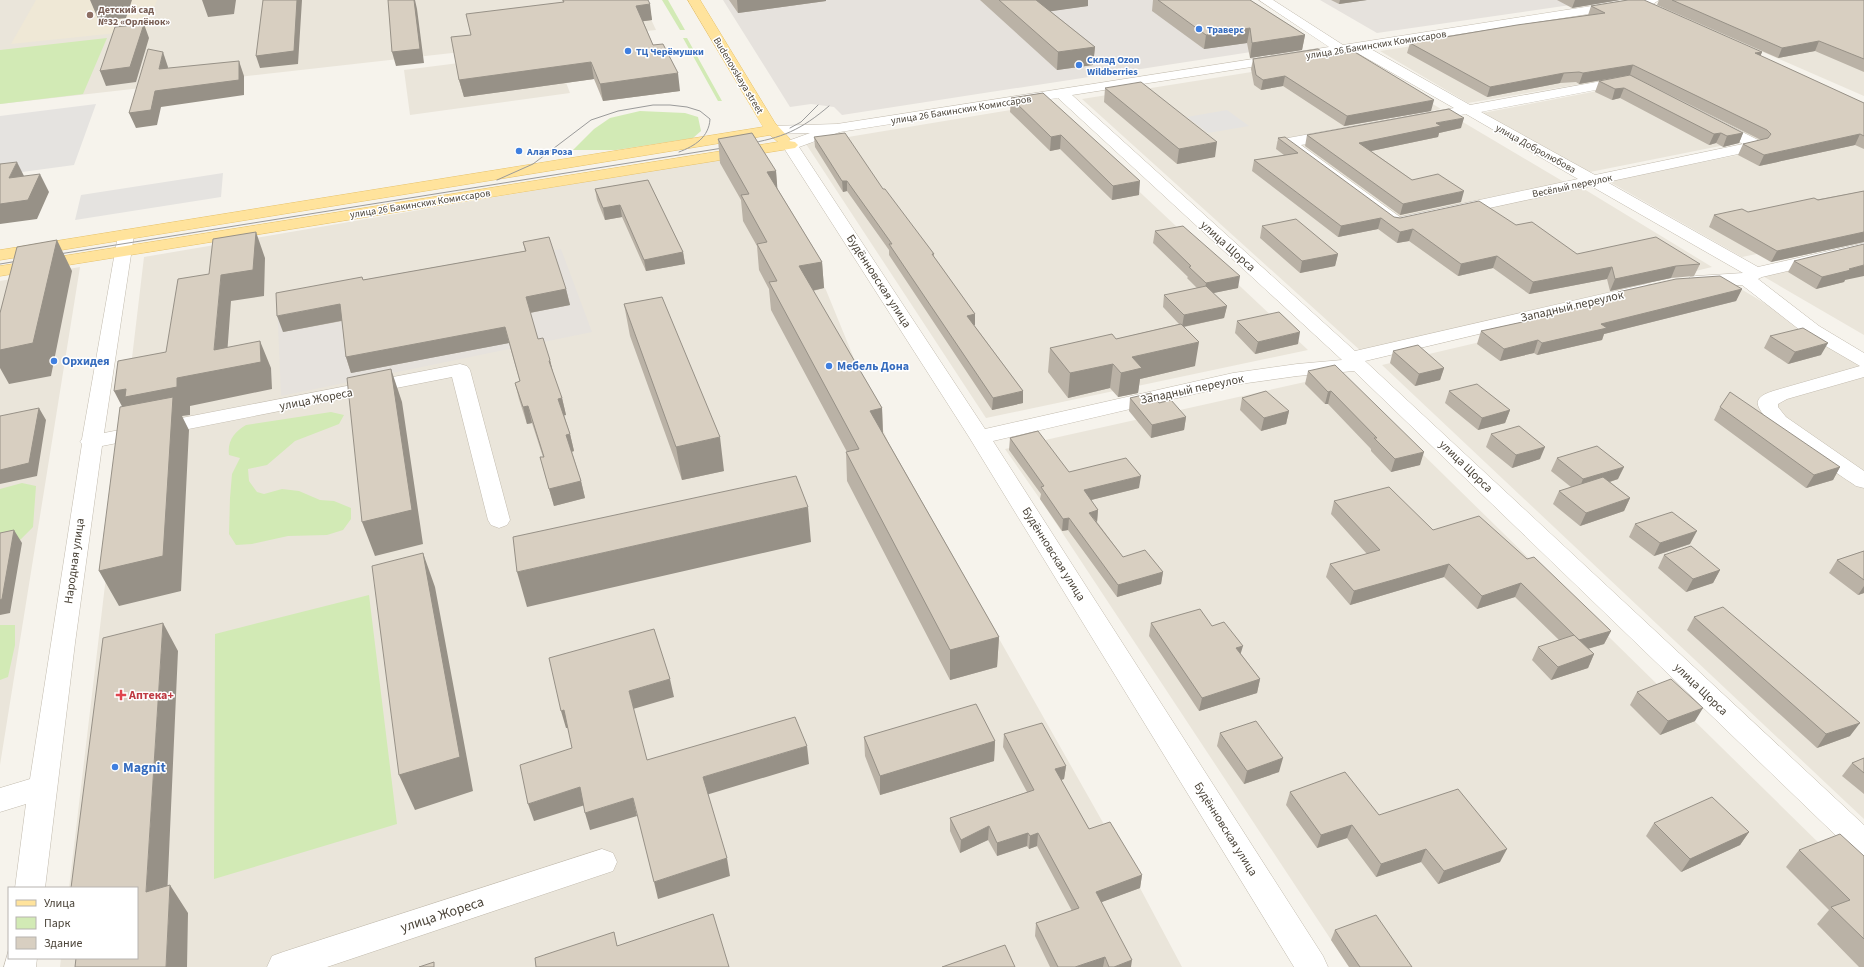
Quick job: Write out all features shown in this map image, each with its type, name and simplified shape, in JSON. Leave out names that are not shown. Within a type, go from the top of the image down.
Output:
[{"type":"main road","name":"Budenovskaya street","points":[[694,0],[772,130],[790,144]]},
{"type":"main road","name":"улица 26 Бакинских Комиссаров","points":[[0,271],[124,243],[772,130]]},
{"type":"main road","name":"улица 26 Бакинских Комиссаров","points":[[0,255],[124,243],[790,144]]},
{"type":"street","points":[[1265,0],[1341,49]]},
{"type":"street","name":"улица 26 Бакинских Комиссаров","points":[[772,130],[837,128],[1646,3]]},
{"type":"street","name":"улица Добролюбова","points":[[1357,47],[1594,180],[1751,276],[1812,330],[1864,361]]},
{"type":"street","name":"Весёлый переулок","points":[[1629,80],[1757,145],[1397,223],[1288,143],[1467,109],[1629,80]]},
{"type":"street","name":"улица Щорса","points":[[1062,94],[1355,361],[1864,844]]},
{"type":"street","name":"улица 26 Бакинских Комиссаров","points":[[790,144],[801,142],[837,128]]},
{"type":"street","name":"Будённовская улица","points":[[790,144],[980,437],[1312,967]]},
{"type":"street","name":"Народная улица","points":[[30,887],[42,787],[91,442],[124,243]]},
{"type":"street","name":"Западный переулок","points":[[980,437],[1232,379],[1355,361],[1671,284],[1751,276],[1864,248]]},
{"type":"street","name":"улица Жореса","points":[[91,442],[460,370],[500,520]]},
{"type":"street","points":[[1864,371],[1780,395],[1768,401],[1768,408],[1779,421],[1864,481]]},
{"type":"street","points":[[0,800],[42,787]]},
{"type":"street","name":"улица Жореса","points":[[283,967],[602,862]]},
{"type":"shaded area","points":[[0,0],[642,0],[656,30],[0,104]]},
{"type":"shaded area","name":"Детский сад №32 «Орлёнок»","points":[[36,0],[157,0],[146,30],[11,44]]},
{"type":"shaded area","points":[[723,0],[1227,0],[1296,45],[842,115],[834,107],[811,104],[790,107]]},
{"type":"shaded area","points":[[1320,0],[1605,0],[1377,33]]},
{"type":"shaded area","points":[[1713,0],[1864,0],[1864,96],[1662,8]]},
{"type":"shaded area","points":[[1641,10],[1864,111],[1864,232],[1742,257],[1608,181],[1769,149],[1628,76],[1468,103],[1380,51]]},
{"type":"shaded area","points":[[554,51],[570,93],[410,115],[404,70]]},
{"type":"shaded area","points":[[1353,56],[1441,109],[1276,140],[1393,226],[1579,186],[1712,267],[1362,352],[1082,99]]},
{"type":"shaded area","points":[[1629,85],[1740,142],[1585,173],[1477,114]]},
{"type":"shaded area","points":[[96,104],[74,165],[0,175],[0,116]]},
{"type":"shaded area","points":[[1046,104],[1308,350],[986,418],[806,144]]},
{"type":"shaded area","points":[[1227,110],[1249,126],[1208,133],[1187,117]]},
{"type":"shaded area","points":[[1451,115],[1564,182],[1396,218],[1294,145]]},
{"type":"shaded area","points":[[748,154],[826,290],[889,444],[1140,888],[1182,967],[60,967],[61,959],[138,959],[138,887],[69,887],[144,257]]},
{"type":"shaded area","points":[[223,173],[221,197],[75,220],[81,195]]},
{"type":"shaded area","points":[[561,249],[592,332],[281,396],[277,302]]},
{"type":"shaded area","points":[[1864,252],[1864,335],[1761,275]]},
{"type":"shaded area","points":[[80,267],[0,765],[0,281]]},
{"type":"shaded area","points":[[1731,283],[1864,363],[1864,819],[1382,365]]},
{"type":"shaded area","points":[[1341,374],[1827,851],[1864,967],[1349,967],[1040,499],[1005,449]]},
{"type":"green space","points":[[662,0],[668,0],[685,30],[680,30]]},
{"type":"green space","points":[[107,38],[83,94],[0,104],[0,50]]},
{"type":"green space","points":[[683,38],[687,38],[722,101],[718,101]]},
{"type":"green space","points":[[640,111],[685,113],[698,117],[701,131],[693,138],[616,150],[573,150],[594,129],[610,118]]},
{"type":"green space","points":[[331,412],[344,415],[339,424],[295,441],[267,465],[248,469],[249,481],[257,492],[264,494],[282,489],[299,491],[320,500],[334,501],[351,508],[351,519],[343,530],[327,535],[288,536],[252,544],[236,545],[229,534],[232,474],[240,458],[229,455],[229,445],[235,433],[246,425]]},
{"type":"green space","points":[[22,483],[36,486],[33,527],[20,540],[0,544],[0,489]]},
{"type":"green space","points":[[369,595],[397,824],[214,879],[215,634]]},
{"type":"green space","points":[[0,625],[15,625],[15,645],[8,677],[0,680]]},
{"type":"building","points":[[263,0],[297,0],[294,51],[256,56]]},
{"type":"building","points":[[388,0],[414,0],[420,49],[392,52]]},
{"type":"building","points":[[563,0],[648,0],[650,4],[636,6],[653,45],[663,44],[678,73],[600,84],[591,62],[459,80],[451,37],[471,35],[466,14],[564,2]]},
{"type":"building","points":[[999,0],[1036,0],[1095,47],[1058,52]]},
{"type":"building","points":[[1158,0],[1250,0],[1305,35],[1252,43],[1250,28],[1206,35]]},
{"type":"building","points":[[1628,0],[1644,0],[1762,52],[1755,53],[1864,103],[1864,136],[1860,134],[1764,155],[1743,144],[1768,138],[1771,134],[1767,130],[1633,65],[1583,73],[1564,73],[1490,87],[1410,43],[1517,25],[1605,13],[1591,6]]},
{"type":"building","points":[[1672,0],[1864,0],[1864,59],[1819,41],[1782,48]]},
{"type":"building","points":[[144,24],[130,67],[100,71],[115,27]]},
{"type":"building","points":[[148,49],[163,52],[159,69],[239,61],[239,80],[155,91],[151,110],[129,113]]},
{"type":"building","points":[[1318,49],[1329,56],[1353,51],[1434,100],[1347,116],[1285,76],[1263,80],[1256,75],[1253,59]]},
{"type":"building","points":[[1630,75],[1743,133],[1727,136],[1721,133],[1714,134],[1624,88],[1615,89],[1599,81]]},
{"type":"building","points":[[1141,82],[1217,142],[1179,149],[1105,88]]},
{"type":"building","points":[[1043,93],[1140,181],[1113,186],[1061,135],[1051,137],[1011,98]]},
{"type":"building","points":[[1449,109],[1464,118],[1436,123],[1441,126],[1359,143],[1412,180],[1438,174],[1464,191],[1403,204],[1307,135]]},
{"type":"building","points":[[752,133],[776,171],[767,172],[822,262],[799,266],[882,408],[870,411],[999,637],[950,650],[846,452],[859,449],[769,282],[777,281],[757,244],[767,242],[741,195],[749,194],[718,139]]},
{"type":"building","points":[[845,133],[883,189],[885,189],[934,254],[932,254],[975,314],[967,316],[1023,391],[993,398],[889,244],[892,244],[847,181],[842,181],[814,137]]},
{"type":"building","points":[[1285,137],[1394,217],[1400,218],[1479,201],[1516,225],[1532,222],[1577,254],[1656,237],[1700,264],[1676,266],[1615,279],[1612,267],[1533,282],[1497,256],[1461,264],[1413,229],[1400,232],[1381,218],[1341,226],[1254,160],[1298,153],[1278,138]]},
{"type":"building","points":[[17,162],[9,178],[40,174],[28,200],[0,204],[0,164]]},
{"type":"building","points":[[648,180],[683,252],[644,260],[620,205],[603,208],[595,189]]},
{"type":"building","points":[[1864,191],[1864,232],[1777,251],[1714,215],[1742,209],[1748,212],[1814,198],[1818,200]]},
{"type":"building","points":[[1296,219],[1338,254],[1302,261],[1262,226]]},
{"type":"building","points":[[1183,226],[1240,276],[1206,283],[1155,231]]},
{"type":"building","points":[[256,232],[253,270],[221,275],[214,350],[260,341],[261,362],[177,378],[177,387],[125,397],[126,389],[114,391],[118,361],[166,352],[178,279],[209,274],[213,239]]},
{"type":"building","points":[[549,237],[566,289],[526,297],[538,339],[543,338],[550,360],[549,361],[562,398],[558,399],[570,434],[566,435],[581,481],[549,489],[540,457],[544,457],[528,406],[523,407],[515,383],[520,381],[505,327],[346,357],[340,304],[277,316],[276,293],[362,277],[363,280],[526,251],[523,242]]},
{"type":"building","points":[[57,240],[33,343],[0,350],[0,313],[17,247]]},
{"type":"building","points":[[1864,244],[1864,265],[1849,269],[1851,270],[1822,277],[1794,261]]},
{"type":"building","points":[[1720,276],[1742,289],[1601,324],[1607,328],[1542,343],[1538,340],[1504,349],[1481,331],[1527,321],[1619,297],[1618,292],[1676,279]]},
{"type":"building","points":[[1206,286],[1227,306],[1184,315],[1164,295]]},
{"type":"building","points":[[662,297],[720,437],[676,447],[624,304]]},
{"type":"building","points":[[1279,312],[1300,332],[1258,342],[1237,321]]},
{"type":"building","points":[[1181,324],[1199,342],[1132,357],[1142,368],[1121,373],[1113,364],[1070,373],[1050,348],[1112,334],[1116,339]]},
{"type":"building","points":[[1803,328],[1828,343],[1795,352],[1770,336]]},
{"type":"building","points":[[1418,345],[1444,368],[1419,374],[1393,351]]},
{"type":"building","points":[[1335,365],[1424,452],[1395,459],[1374,438],[1377,438],[1331,391],[1328,392],[1308,371]]},
{"type":"building","points":[[391,369],[412,510],[362,522],[347,378]]},
{"type":"building","points":[[1477,384],[1510,410],[1482,418],[1449,391]]},
{"type":"building","points":[[1266,391],[1289,411],[1264,418],[1242,398]]},
{"type":"building","points":[[1730,392],[1840,467],[1814,475],[1720,407]]},
{"type":"building","points":[[1151,393],[1159,403],[1171,400],[1186,417],[1152,425],[1130,398]]},
{"type":"building","points":[[173,397],[163,556],[99,571],[120,407]]},
{"type":"building","points":[[39,408],[29,463],[0,470],[0,416]]},
{"type":"building","points":[[1519,426],[1545,447],[1516,455],[1491,434]]},
{"type":"building","points":[[1038,431],[1069,472],[1126,458],[1141,476],[1084,490],[1098,510],[1089,513],[1123,557],[1145,550],[1163,572],[1118,585],[1069,518],[1063,519],[1041,487],[1044,486],[1010,438]]},
{"type":"building","points":[[1597,446],[1624,467],[1583,479],[1557,458]]},
{"type":"building","points":[[796,476],[808,507],[517,572],[513,537]]},
{"type":"building","points":[[1603,477],[1630,498],[1586,513],[1559,491]]},
{"type":"building","points":[[1389,487],[1433,530],[1479,516],[1527,559],[1534,557],[1611,631],[1579,640],[1521,583],[1482,596],[1449,564],[1354,591],[1330,564],[1380,550],[1334,501]]},
{"type":"building","points":[[1672,512],[1697,531],[1660,543],[1635,524]]},
{"type":"building","points":[[14,530],[2,599],[0,600],[0,533]]},
{"type":"building","points":[[1691,546],[1720,570],[1693,579],[1664,555]]},
{"type":"building","points":[[1864,551],[1864,580],[1837,560]]},
{"type":"building","points":[[423,553],[460,757],[399,775],[372,566]]},
{"type":"building","points":[[1723,607],[1860,723],[1826,734],[1694,617]]},
{"type":"building","points":[[1200,609],[1212,626],[1224,622],[1243,646],[1236,648],[1260,679],[1202,698],[1151,623]]},
{"type":"building","points":[[163,623],[146,892],[170,885],[166,967],[75,967],[76,959],[138,959],[138,887],[71,887],[103,638]]},
{"type":"building","points":[[654,629],[670,679],[629,691],[647,760],[795,717],[807,746],[703,777],[727,858],[654,882],[633,798],[585,813],[580,787],[528,804],[520,765],[572,748],[564,710],[561,711],[549,658]]},
{"type":"building","points":[[1574,635],[1594,654],[1558,667],[1538,647]]},
{"type":"building","points":[[1671,679],[1703,708],[1668,721],[1637,692]]},
{"type":"building","points":[[976,704],[995,741],[880,776],[864,737]]},
{"type":"building","points":[[1256,721],[1283,758],[1247,771],[1220,733]]},
{"type":"building","points":[[1042,723],[1066,766],[1055,769],[1089,829],[1110,822],[1142,875],[1096,892],[1132,960],[1114,967],[1109,967],[1105,957],[1075,967],[1058,967],[1036,923],[1079,908],[1038,833],[1030,836],[1028,833],[997,843],[989,826],[961,840],[950,818],[1034,790],[1004,734]]},
{"type":"building","points":[[1864,758],[1864,773],[1852,763]]},
{"type":"building","points":[[1345,772],[1379,815],[1458,789],[1507,849],[1444,871],[1426,849],[1381,864],[1352,825],[1321,835],[1290,792]]},
{"type":"building","points":[[1712,797],[1749,832],[1690,859],[1654,823]]},
{"type":"building","points":[[1840,834],[1864,856],[1864,939],[1831,907],[1850,900],[1799,850]]},
{"type":"building","points":[[713,914],[729,967],[536,967],[535,958],[614,932],[617,946]]},
{"type":"building","points":[[1376,915],[1412,967],[1360,967],[1335,930]]},
{"type":"building","points":[[1005,945],[1015,967],[942,967]]},
{"type":"building","points":[[434,962],[434,967],[419,967]]},
{"type":"tram line","points":[[497,180],[533,164],[591,120],[618,111],[653,105],[687,107],[700,111],[710,119],[704,136],[696,144],[679,152]]},
{"type":"tram line","points":[[790,128],[801,122],[818,105]]},
{"type":"tram line","points":[[746,144],[759,142],[790,132],[800,127],[829,106]]},
{"type":"tram line","points":[[53,255],[729,147]]},
{"type":"tram line","points":[[0,264],[24,260]]},
{"type":"place","name":"Детский сад №32 «Орлёнок»","points":[[90,15]]},
{"type":"place","name":"Траверс","points":[[1199,29]]},
{"type":"place","name":"ТЦ Черёмушки","points":[[628,51]]},
{"type":"place","name":"Склад Ozon Wildberries","points":[[1079,65]]},
{"type":"place","name":"Алая Роза","points":[[519,151]]},
{"type":"place","name":"Орхидея","points":[[54,361]]},
{"type":"place","name":"Мебель Дона","points":[[829,366]]},
{"type":"place","name":"Аптека+","points":[[121,695]]},
{"type":"place","name":"Magnit","points":[[115,767]]}]
